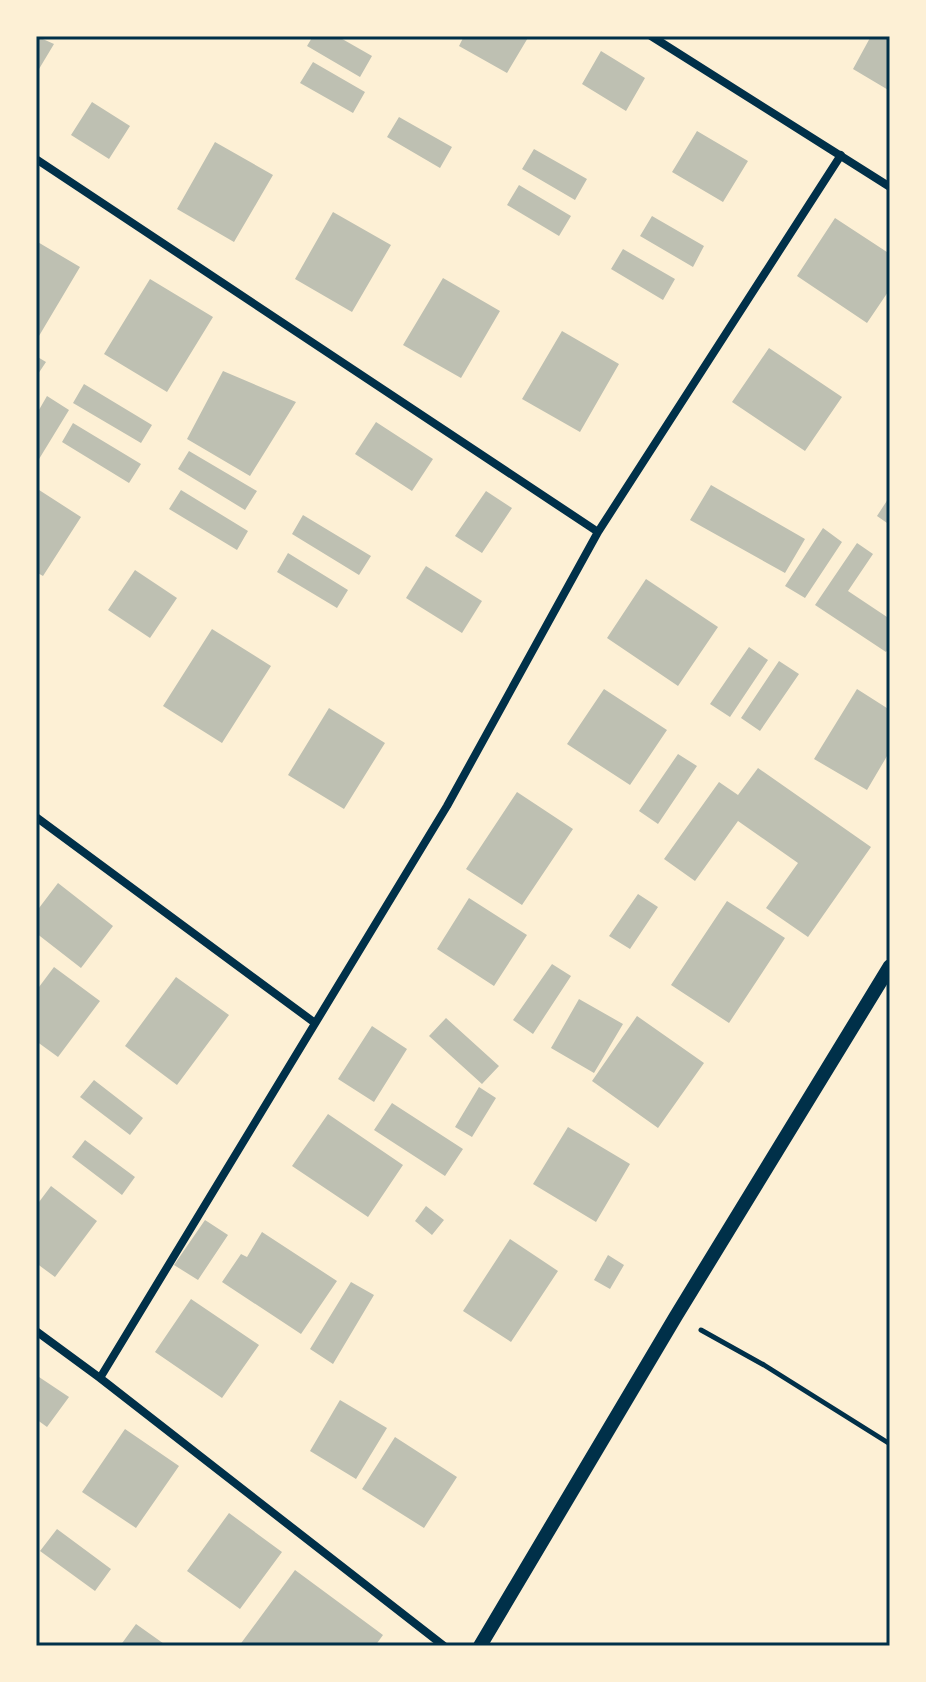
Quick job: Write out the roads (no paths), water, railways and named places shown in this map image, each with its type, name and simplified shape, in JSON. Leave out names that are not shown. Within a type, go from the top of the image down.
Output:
[{"type":"street","points":[[651,36],[890,187]]},
{"type":"street","points":[[100,1378],[447,806],[598,532],[841,155]]},
{"type":"street","points":[[36,159],[598,532]]},
{"type":"street","points":[[36,817],[315,1023]]},
{"type":"street","points":[[480,1646],[676,1316],[890,966]]},
{"type":"street","points":[[36,1331],[444,1646]]}]
